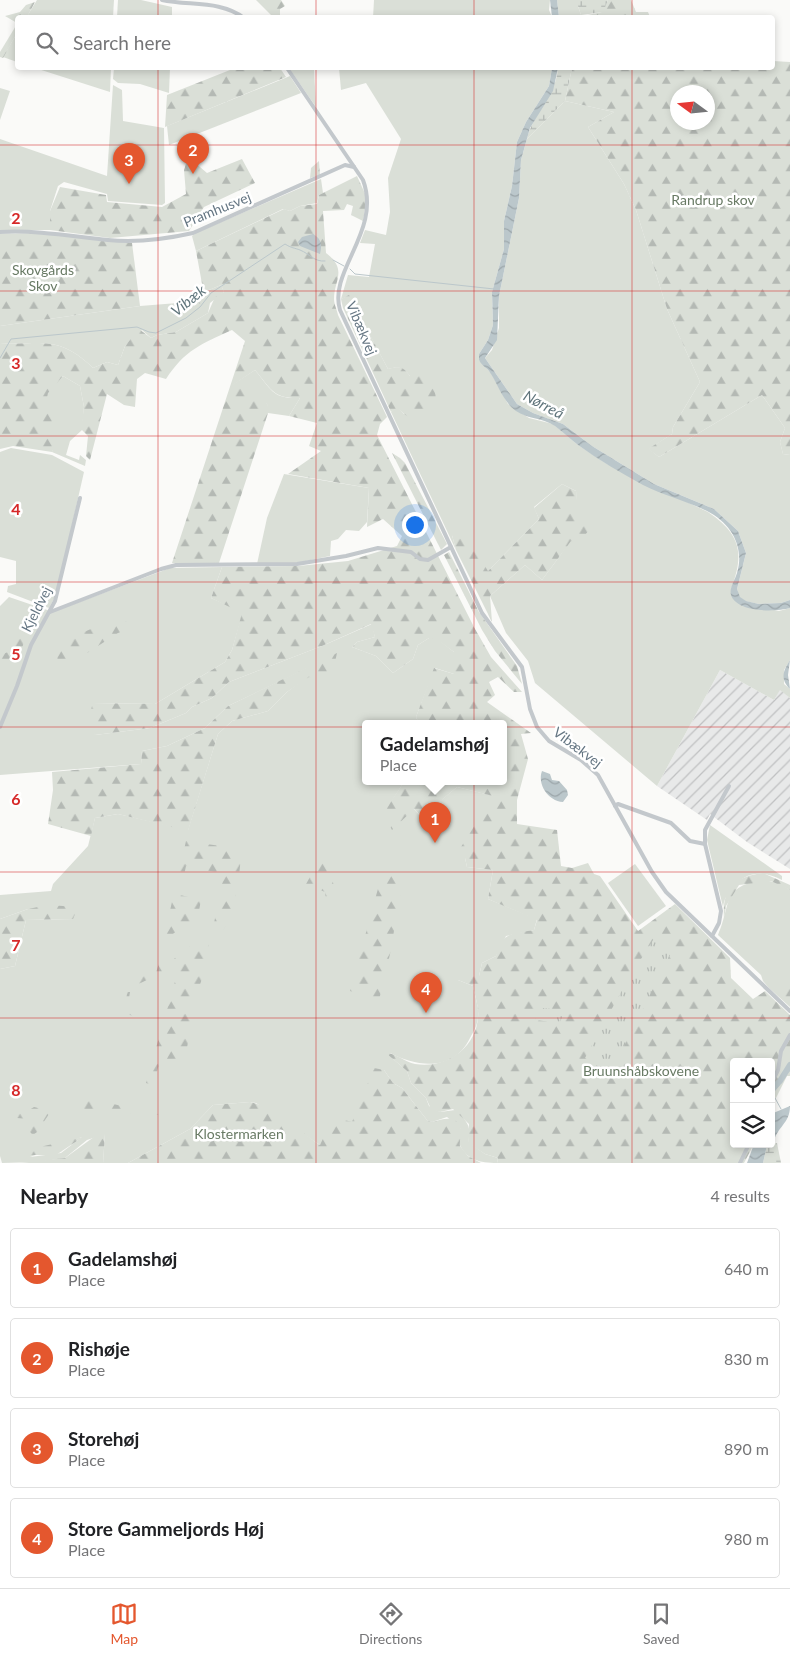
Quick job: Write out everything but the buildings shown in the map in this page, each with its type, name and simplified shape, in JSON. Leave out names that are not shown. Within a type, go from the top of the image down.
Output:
[{"type":"street","points":[[162,0],[181,4],[223,7],[238,15]]},
{"type":"street","name":"Vibækvej","points":[[288,70],[355,167],[368,193],[369,205],[366,220],[340,288],[338,304],[482,613],[522,667],[530,709],[537,727],[549,741],[581,760],[598,775],[652,872],[666,892],[790,1012]]},
{"type":"street","points":[[347,156],[345,165],[355,167]]},
{"type":"street","name":"Pramhusvej","points":[[0,232],[38,231],[110,240],[171,238],[193,233],[345,165]]},
{"type":"street","name":"Kjeldvej","points":[[0,727],[17,686],[30,644],[50,612],[59,590],[80,498]]},
{"type":"street","points":[[50,612],[152,572],[176,565],[297,564],[346,556],[378,548],[411,552],[420,559],[428,560],[451,547]]},
{"type":"street","points":[[712,936],[719,923],[721,911],[705,844],[705,830],[729,786]]},
{"type":"street","points":[[615,806],[618,804],[670,823],[690,841],[705,844]]},
{"type":"street","points":[[775,1076],[778,1070],[781,1050],[790,1035]]},
{"type":"street","points":[[740,1163],[747,1148]]},
{"type":"shaded area","points":[[720,670],[774,700],[780,689],[790,698],[790,869],[747,842],[710,814],[707,820],[657,786]]},
{"type":"green space","points":[[37,0],[114,0],[113,15],[28,15]]},
{"type":"green space","points":[[118,0],[141,0],[172,7],[172,15],[117,15]]},
{"type":"green space","points":[[256,0],[281,0],[285,6],[280,9],[280,15],[271,15]]},
{"type":"green space","points":[[374,0],[550,0],[549,10],[551,15],[373,15]]},
{"type":"green space","points":[[557,0],[578,0],[581,15],[559,15]]},
{"type":"green space","points":[[578,0],[608,0],[603,12],[581,15]]},
{"type":"green space","points":[[608,0],[631,0],[636,12],[648,12],[649,15],[588,15],[602,12]]},
{"type":"green space","points":[[35,2],[28,15],[15,15],[15,22],[5,16],[20,12],[26,5]]},
{"type":"green space","points":[[15,27],[15,37],[3,58],[0,57],[0,52]]},
{"type":"green space","points":[[15,36],[15,61],[3,57]]},
{"type":"green space","name":"Randrup skov","points":[[775,61],[790,62],[790,455],[783,454],[780,442],[785,428],[762,395],[659,457],[648,449],[672,434],[673,427],[700,382],[667,309],[636,210],[624,184],[588,127],[614,112],[565,101],[572,70],[775,70]]},
{"type":"green space","points":[[41,70],[111,70],[110,92]]},
{"type":"green space","points":[[114,70],[170,70],[169,93],[140,84],[118,83],[113,79]]},
{"type":"green space","points":[[230,70],[281,70],[286,77],[165,127],[167,95]]},
{"type":"green space","points":[[290,70],[314,70],[316,107]]},
{"type":"green space","points":[[339,70],[552,70],[549,86],[526,122],[517,142],[512,186],[504,221],[504,249],[492,292],[493,325],[488,340],[479,354],[479,360],[491,373],[508,404],[529,418],[553,424],[578,445],[607,464],[708,512],[719,520],[733,536],[737,545],[738,564],[731,589],[736,602],[779,611],[790,608],[790,660],[784,670],[784,684],[790,689],[790,698],[780,690],[774,700],[720,670],[657,786],[535,683],[528,661],[506,633],[490,596],[525,565],[542,580],[570,540],[575,519],[576,491],[562,484],[534,507],[539,519],[488,571],[452,535],[456,550],[391,412],[397,407],[404,414],[410,376],[400,368],[388,369],[349,296],[341,299],[348,275],[369,277],[375,244],[360,243],[365,230],[386,235],[390,212],[388,178],[401,139],[366,83],[341,90]]},
{"type":"green space","points":[[558,70],[572,70],[565,101],[527,139],[534,121],[549,96]]},
{"type":"green space","points":[[290,76],[301,93],[169,145],[167,126]]},
{"type":"green space","points":[[113,85],[122,90],[123,121],[164,128],[165,203],[162,205],[108,201],[107,194],[64,182],[58,186],[50,211],[50,230],[0,230],[0,139],[107,176]]},
{"type":"green space","points":[[0,88],[10,91],[0,120]]},
{"type":"green space","points":[[565,101],[614,112],[588,127],[624,184],[636,210],[667,309],[700,382],[673,427],[672,434],[649,449],[659,457],[762,395],[785,428],[780,442],[783,454],[790,455],[790,600],[781,603],[759,604],[745,601],[739,597],[737,589],[746,553],[738,531],[714,509],[654,484],[592,446],[563,424],[533,413],[517,404],[485,358],[492,350],[499,328],[499,296],[519,198],[521,160],[527,139]]},
{"type":"green space","name":"Skovgårds Skov","points":[[242,159],[255,183],[204,207],[189,231],[110,238],[50,230],[50,211],[60,187],[106,195],[107,202],[162,207],[186,194],[184,170],[186,164],[193,161],[207,173]]},
{"type":"green space","points":[[319,161],[320,175],[310,178],[311,168]]},
{"type":"green space","name":"Bruunshåbskovene","points":[[357,176],[367,198],[363,221],[351,215],[353,206],[347,204],[344,210],[323,211],[326,253],[333,259],[338,270],[334,303],[387,417],[380,424],[377,435],[474,627],[491,657],[522,692],[514,692],[498,677],[489,682],[495,695],[487,702],[531,733],[521,734],[528,759],[517,800],[517,824],[557,830],[561,866],[572,868],[588,863],[594,874],[600,876],[638,931],[675,904],[730,958],[731,978],[753,999],[765,991],[790,1015],[790,1076],[787,1076],[775,1100],[775,1058],[730,1058],[730,1148],[752,1148],[744,1163],[497,1163],[498,1158],[485,1154],[468,1143],[469,1124],[453,1109],[440,1112],[431,1109],[426,1098],[411,1083],[407,1071],[386,1053],[393,1054],[411,1063],[426,1065],[448,1060],[465,1047],[472,1039],[476,1028],[478,1009],[473,986],[458,980],[459,976],[479,976],[482,963],[496,956],[504,938],[534,930],[537,920],[488,899],[493,870],[467,867],[465,858],[456,855],[493,796],[457,787],[422,817],[414,809],[392,830],[383,813],[402,785],[507,785],[507,720],[417,720],[416,717],[434,668],[454,674],[454,652],[436,639],[429,638],[418,645],[413,659],[393,673],[376,656],[352,647],[357,642],[375,637],[371,624],[322,646],[229,682],[212,698],[192,707],[186,713],[150,728],[95,735],[93,731],[90,719],[93,703],[155,704],[225,662],[232,650],[242,613],[211,598],[222,567],[298,566],[348,561],[397,546],[402,536],[383,519],[367,527],[369,488],[288,474],[321,451],[309,446],[317,423],[289,416],[300,398],[284,397],[273,392],[255,370],[233,385],[245,387],[256,392],[264,399],[269,410],[219,563],[172,563],[245,341],[232,330],[211,339],[187,354],[166,379],[145,373],[137,379],[135,407],[124,405],[107,394],[90,460],[86,456],[88,436],[81,429],[84,407],[80,386],[63,376],[48,393],[46,402],[55,411],[55,445],[52,452],[13,446],[0,449],[0,344],[50,344],[71,351],[93,368],[107,362],[118,365],[125,346],[139,329],[151,338],[157,335],[176,332],[208,313],[215,297],[224,292],[221,285],[209,290],[199,303],[203,289],[196,251],[284,209],[290,211],[300,206],[317,204],[319,195]]},
{"type":"green space","points":[[321,179],[323,193],[319,195],[317,203],[300,206],[290,211],[283,209],[196,251],[192,236],[196,233]]},
{"type":"green space","name":"Skovgårds Skov","points":[[34,233],[132,243],[140,306],[0,326],[0,234]]},
{"type":"green space","points":[[221,285],[224,292],[210,303],[208,313],[176,332],[157,335],[151,338],[142,330],[125,346],[118,365],[107,362],[93,368],[71,351],[50,344],[0,344],[0,326],[140,306],[190,302],[201,298],[199,303],[209,290]]},
{"type":"green space","points":[[349,295],[388,369],[400,368],[405,370],[410,376],[422,372],[431,382],[436,395],[436,401],[431,413],[425,418],[413,421],[397,408],[391,412],[343,308],[341,299]]},
{"type":"green space","points":[[255,370],[273,392],[284,397],[300,398],[289,416],[268,413],[267,404],[232,385]]},
{"type":"green space","points":[[63,376],[80,386],[84,407],[82,430],[70,441],[66,455],[79,460],[80,455],[86,460],[85,466],[52,452],[54,445],[45,401],[48,392]]},
{"type":"green space","points":[[11,448],[52,455],[84,472],[56,595],[49,608],[7,592],[8,586],[16,584],[16,561],[0,557],[0,452]]},
{"type":"green space","points":[[392,453],[405,463],[447,544],[441,550]]},
{"type":"green space","points":[[284,474],[369,488],[367,522],[359,531],[346,530],[338,539],[331,541],[330,556],[296,563],[257,564],[267,518]]},
{"type":"green space","points":[[562,484],[576,491],[578,510],[592,526],[579,543],[571,541],[542,580],[525,565],[490,596],[492,622],[456,550],[452,535],[462,531],[488,571],[539,519],[534,508]]},
{"type":"green space","points":[[449,552],[479,612],[517,666],[522,684],[495,651],[482,630],[444,555]]},
{"type":"green space","points":[[222,567],[211,598],[243,612],[232,650],[225,662],[155,704],[93,703],[95,735],[150,728],[186,713],[192,707],[212,698],[229,682],[322,646],[372,624],[375,637],[357,642],[352,647],[376,656],[393,673],[413,659],[418,645],[429,638],[436,638],[454,652],[454,674],[435,668],[416,717],[417,720],[362,720],[362,785],[402,785],[384,813],[414,809],[421,817],[457,787],[494,796],[465,858],[467,867],[493,870],[488,899],[537,919],[534,930],[506,936],[496,956],[482,963],[479,976],[458,980],[473,986],[478,1013],[473,1033],[463,1049],[455,1056],[435,1064],[424,1064],[412,1062],[390,1053],[392,1058],[407,1071],[411,1083],[426,1098],[429,1106],[440,1112],[455,1110],[468,1124],[468,1142],[485,1154],[498,1158],[497,1163],[479,1161],[470,1157],[459,1143],[461,1129],[447,1117],[432,1122],[427,1120],[402,1088],[393,1083],[384,1070],[352,1123],[320,1145],[256,1103],[250,1102],[213,1105],[190,1129],[128,1163],[103,1163],[105,1134],[87,1140],[65,1158],[38,1162],[2,1163],[0,1156],[0,969],[15,966],[26,920],[73,919],[28,909],[0,919],[0,895],[51,891],[53,884],[88,846],[95,818],[118,814],[188,830],[218,734],[232,721],[268,711],[287,692],[337,654],[228,706],[205,728],[167,746],[142,751],[141,764],[0,775],[0,606],[9,597],[53,612],[170,568]],"holes":[[[82,1137],[61,1153],[30,1157]]]},
{"type":"green space","points":[[124,620],[128,623],[126,630],[118,633],[64,668],[59,669],[57,656],[70,641],[86,631]]},
{"type":"green space","points":[[21,638],[25,639],[16,666],[0,666],[0,655],[8,652],[10,643]]},
{"type":"green space","points":[[337,653],[330,684],[309,677],[287,692],[268,711],[232,721],[218,734],[188,831],[118,814],[95,818],[91,836],[48,824],[53,790],[52,772],[141,764],[142,751],[167,746],[205,728],[228,706]]},
{"type":"green space","points":[[710,825],[782,876],[782,880],[761,874],[748,876],[737,883],[730,891],[723,907],[707,840]]},
{"type":"green space","points":[[186,841],[241,849],[239,879],[228,922],[224,929],[208,941],[206,968],[195,1001],[183,1064],[166,1060],[168,1056],[162,1053],[153,1086],[146,1083],[176,978],[171,970],[163,975],[155,976],[159,963],[170,962],[213,928],[224,874],[186,866],[180,895],[201,900],[198,916],[163,941]]},
{"type":"green space","points":[[324,854],[330,868],[335,893],[331,908],[327,906],[325,892],[318,889],[308,891],[305,886]]},
{"type":"green space","points":[[385,863],[402,885],[390,954],[379,1000],[350,991]]},
{"type":"green space","points":[[635,864],[666,906],[638,926],[608,883]]},
{"type":"green space","points":[[763,873],[790,885],[790,890],[771,881],[739,885],[726,906],[724,919],[725,900],[731,886],[744,878]]},
{"type":"green space","points":[[764,880],[779,883],[790,890],[790,988],[769,988],[761,975],[718,935],[727,905],[734,892],[750,883]]},
{"type":"green space","points":[[48,905],[78,907],[73,919],[26,920],[15,966],[0,969],[0,919],[28,909]]},
{"type":"green space","points":[[655,937],[671,953],[610,1074],[585,1058],[627,981]]},
{"type":"green space","points":[[144,967],[148,969],[149,979],[130,988],[136,974]]},
{"type":"green space","points":[[771,986],[790,988],[790,1007],[769,988]]},
{"type":"green space","points":[[127,992],[130,992],[127,1010],[139,1020],[125,1012]]},
{"type":"green space","points":[[542,1008],[564,1010],[560,1023],[535,1020]]},
{"type":"green space","name":"Klostermarken","points":[[374,1068],[384,1070],[393,1083],[402,1088],[427,1120],[432,1122],[453,1119],[456,1121],[461,1129],[460,1146],[468,1156],[481,1163],[128,1163],[190,1129],[213,1105],[250,1102],[261,1105],[288,1120],[320,1145],[333,1117],[352,1122]]},
{"type":"green space","points":[[91,1088],[96,1100],[139,1110],[164,1109],[183,1114],[137,1115],[106,1110],[88,1112],[84,1110],[83,1100],[87,1090]]},
{"type":"green space","points":[[34,1107],[51,1111],[33,1135],[30,1132],[29,1119],[17,1118],[18,1112],[26,1112]]},
{"type":"green space","points":[[98,1134],[105,1134],[103,1163],[20,1163],[65,1158]]},
{"type":"green space","points":[[83,1137],[56,1155],[29,1155],[31,1149]]},
{"type":"green space","points":[[775,1143],[777,1143],[781,1163],[763,1163],[766,1148],[775,1148]]},
{"type":"water","points":[[550,0],[557,0],[559,15],[552,15]]},
{"type":"water","points":[[552,70],[558,70],[553,91],[530,128],[521,160],[519,198],[499,296],[497,340],[485,358],[517,404],[533,413],[563,424],[592,446],[654,484],[714,509],[738,531],[746,553],[737,589],[740,597],[746,601],[759,604],[781,603],[790,600],[790,608],[758,610],[741,605],[735,601],[731,595],[731,590],[737,573],[739,554],[734,537],[723,522],[707,511],[651,489],[627,476],[586,451],[551,423],[520,414],[507,403],[489,371],[479,360],[479,354],[488,340],[493,325],[492,292],[504,249],[504,221],[512,186],[517,142],[526,122],[549,86]]},
{"type":"water","points":[[313,234],[321,242],[320,254],[300,246],[298,242],[302,237]]},
{"type":"water","points":[[790,660],[788,675],[790,689],[785,682],[784,675]]},
{"type":"water","points":[[542,771],[550,774],[552,780],[559,781],[567,790],[568,795],[563,802],[553,799],[545,791],[541,781]]},
{"type":"water","points":[[790,1106],[788,1117],[775,1138],[775,1112]]},
{"type":"water","points":[[753,1148],[766,1148],[763,1163],[747,1163]]},
{"type":"waterway","name":"Vibæk","points":[[0,358],[11,339],[137,327],[156,333],[186,318],[200,307],[211,293],[285,244],[315,259],[325,261]]},
{"type":"waterway","name":"Vibæk","points":[[333,260],[344,266]]},
{"type":"waterway","name":"Vibæk","points":[[350,269],[355,274],[494,289]]},
{"type":"waterway","points":[[780,1081],[790,1065]]},
{"type":"waterway","points":[[775,1086],[778,1083]]},
{"type":"waterway","points":[[772,1103],[775,1098],[781,1109]]},
{"type":"place","name":"Rishøje","points":[[193,174]]},
{"type":"place","name":"Storehøj","points":[[129,184]]},
{"type":"place","name":"Gadelamshøj","points":[[435,843]]},
{"type":"place","name":"Store Gammeljords Høj","points":[[426,1013]]},
{"type":"water label","name":"Nørreå","points":[[544,404]]}]
